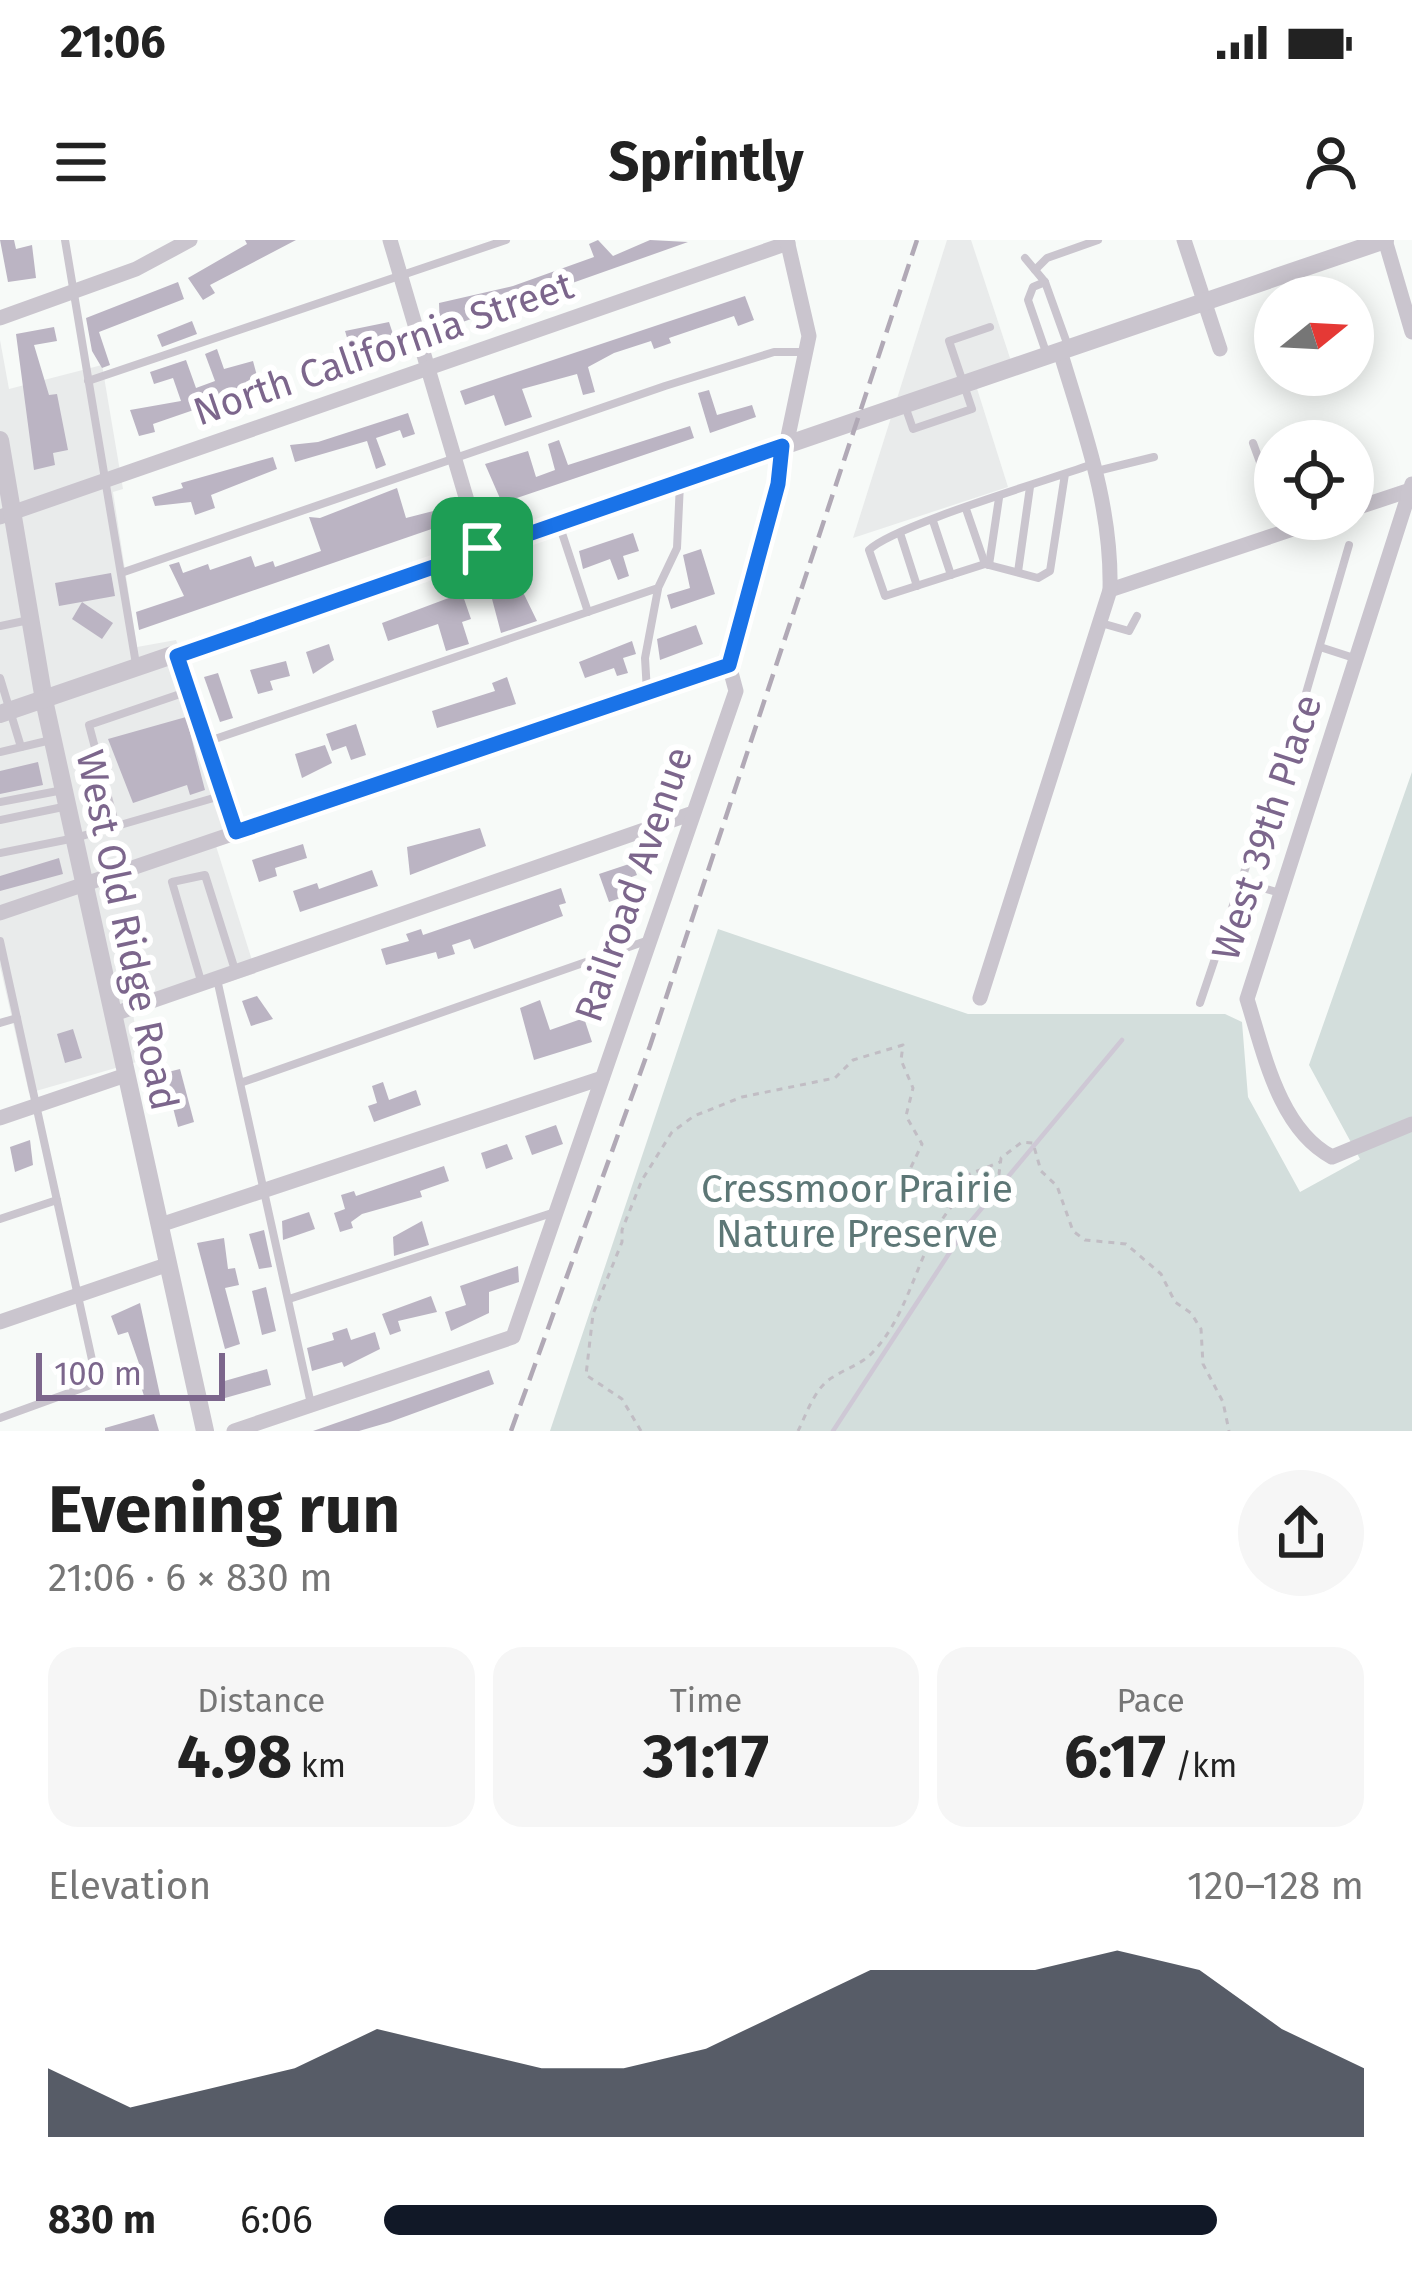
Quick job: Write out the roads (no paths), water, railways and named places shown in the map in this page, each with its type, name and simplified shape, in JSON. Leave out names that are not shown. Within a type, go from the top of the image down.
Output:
[{"type":"street","points":[[0,318],[136,269],[190,240]]},
{"type":"street","points":[[390,240],[482,548]]},
{"type":"street","points":[[1184,240],[1220,349]]},
{"type":"street","points":[[6,712],[1385,240],[1412,332]]},
{"type":"street","name":"Railroad Avenue","points":[[312,1405],[513,1337],[736,691],[729,665],[778,484],[782,446],[806,352],[804,295],[788,242]]},
{"type":"street","name":"North California Street","points":[[7,514],[788,242]]},
{"type":"street","points":[[980,998],[1110,590],[1112,540],[1096,467],[1059,351]]},
{"type":"street","name":"West Old Ridge Road","points":[[0,440],[7,514],[44,700],[206,1431]]},
{"type":"street","points":[[1374,501],[1411,487]]},
{"type":"street","name":"West 39th Place","points":[[1411,487],[1246,999],[1273,1078],[1307,1144],[1332,1157],[1412,1124]]},
{"type":"street","points":[[1110,590],[1254,536]]},
{"type":"street","points":[[0,913],[729,665]]},
{"type":"street","points":[[113,1014],[690,814]]},
{"type":"street","points":[[0,1118],[126,1075]]},
{"type":"street","points":[[160,1225],[602,1078]]},
{"type":"street","points":[[0,1322],[169,1264]]},
{"type":"street","points":[[233,1431],[312,1405]]},
{"type":"lane","points":[[65,240],[137,670]]},
{"type":"lane","points":[[88,381],[506,240]]},
{"type":"lane","points":[[1035,270],[1047,259],[1098,240]]},
{"type":"lane","points":[[1024,258],[1046,282],[1059,351]]},
{"type":"lane","points":[[1046,282],[1033,286],[1028,300],[1059,351]]},
{"type":"lane","points":[[964,384],[949,341],[990,327]]},
{"type":"lane","points":[[121,573],[774,352],[806,352]]},
{"type":"lane","points":[[1065,474],[1050,571],[1039,578],[987,564],[885,596],[869,550],[900,532],[1065,474],[1154,457]]},
{"type":"lane","points":[[647,692],[645,658],[658,588],[677,548],[680,481]]},
{"type":"lane","points":[[1018,572],[1030,487]]},
{"type":"lane","points":[[987,564],[999,498]]},
{"type":"lane","points":[[966,509],[987,564]]},
{"type":"lane","points":[[933,521],[951,575]]},
{"type":"lane","points":[[559,522],[588,612]]},
{"type":"lane","points":[[900,532],[917,586]]},
{"type":"lane","points":[[1306,693],[1349,545]]},
{"type":"lane","points":[[206,742],[658,588]]},
{"type":"lane","points":[[1099,623],[1129,631],[1137,616]]},
{"type":"lane","points":[[0,627],[31,620]]},
{"type":"lane","points":[[1319,647],[1354,658]]},
{"type":"lane","points":[[177,656],[236,832]]},
{"type":"lane","points":[[0,678],[6,712],[21,747]]},
{"type":"lane","points":[[116,827],[89,724],[189,691]]},
{"type":"lane","points":[[0,752],[53,740]]},
{"type":"lane","points":[[0,853],[75,838],[224,795]]},
{"type":"lane","points":[[0,802],[66,798]]},
{"type":"lane","points":[[0,820],[66,798]]},
{"type":"lane","points":[[1201,1003],[1259,828]]},
{"type":"lane","points":[[235,971],[205,875],[172,882],[243,1082],[312,1405]]},
{"type":"lane","points":[[1241,882],[1277,892]]},
{"type":"lane","points":[[0,941],[80,1295],[94,1383],[0,1418]]},
{"type":"lane","points":[[243,1082],[648,941]]},
{"type":"lane","points":[[0,1023],[17,1018]]},
{"type":"lane","points":[[0,1219],[57,1200]]},
{"type":"lane","points":[[289,1299],[556,1212]]},
{"type":"waterway","points":[[833,1431],[967,1226],[1122,1040]]},
{"type":"railway","points":[[511,1431],[650,1046],[917,240]]},
{"type":"park label","name":"Cressmoor Prairie Nature Preserve","points":[[857,1210]]}]
